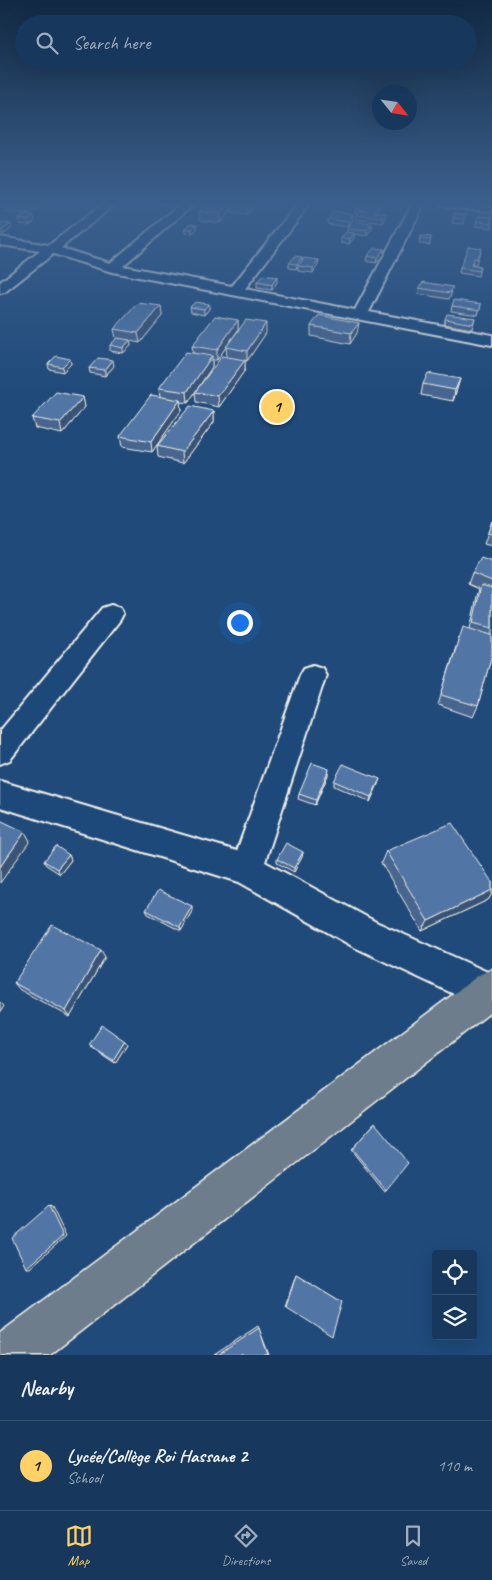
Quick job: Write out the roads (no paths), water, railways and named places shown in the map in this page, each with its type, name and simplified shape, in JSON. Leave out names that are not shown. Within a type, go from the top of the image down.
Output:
[{"type":"main road","points":[[11,1355],[490,989]]},
{"type":"street","points":[[0,289],[30,265]]},
{"type":"street","points":[[103,265],[492,340]]},
{"type":"street","points":[[112,268],[115,265]]},
{"type":"street","points":[[236,291],[256,265]]},
{"type":"street","points":[[360,315],[386,265]]},
{"type":"street","points":[[0,752],[111,614]]},
{"type":"street","points":[[247,869],[313,675]]},
{"type":"street","points":[[0,794],[247,869],[364,934],[490,989]]},
{"type":"place","name":"Lycée/Collège Roi Hassane 2","points":[[277,407]]}]
